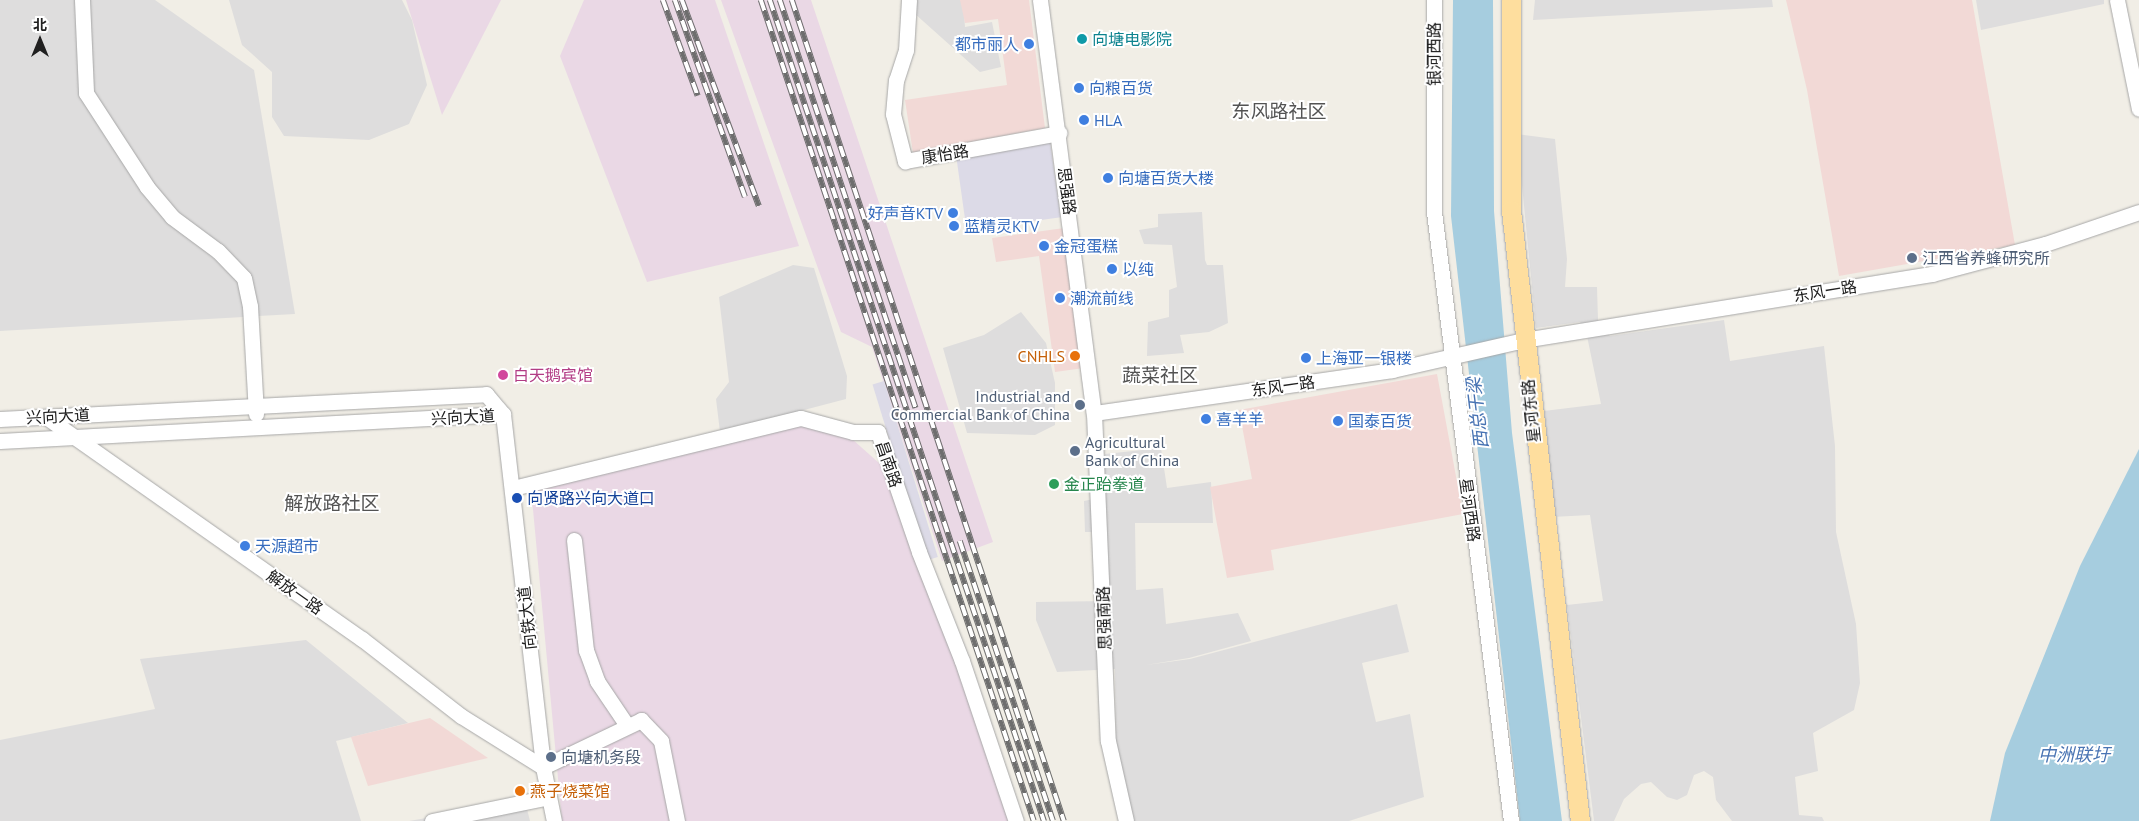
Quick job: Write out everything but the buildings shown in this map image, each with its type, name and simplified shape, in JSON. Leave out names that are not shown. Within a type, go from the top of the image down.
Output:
[{"type":"main road","name":"星河东路","points":[[1510,0],[1511,210],[1524,340],[1580,821]]},
{"type":"street","points":[[82,0],[86,93],[147,187],[172,217],[218,251],[244,278],[250,306],[256,427]]},
{"type":"street","name":"康怡路","points":[[909,0],[906,50],[896,80],[894,114],[905,161],[1058,133]]},
{"type":"street","name":"思强路","points":[[1040,0],[1094,413]]},
{"type":"street","name":"银河西路","points":[[1434,0],[1434,108]]},
{"type":"street","points":[[2118,0],[2139,109]]},
{"type":"street","name":"星河西路","points":[[1434,108],[1434,212],[1450,359],[1511,821]]},
{"type":"street","name":"东风一路","points":[[1094,413],[1450,359],[1470,350],[1506,346],[1524,340],[1932,274],[2045,244],[2139,212]]},
{"type":"street","name":"兴向大道","points":[[0,419],[486,394],[503,414]]},
{"type":"street","name":"思强南路","points":[[1094,413],[1108,741],[1126,821]]},
{"type":"street","name":"兴向大道","points":[[0,441],[503,414]]},
{"type":"street","name":"向铁大道","points":[[503,414],[513,488],[543,767],[554,821]]},
{"type":"street","name":"解放一路","points":[[46,417],[362,639],[462,716],[543,767]]},
{"type":"street","name":"昌南路","points":[[513,488],[801,418],[853,432],[878,432],[919,552],[962,661],[1016,821]]},
{"type":"street","points":[[574,540],[586,650],[597,681],[626,724]]},
{"type":"street","points":[[543,767],[626,724],[641,720],[661,741],[677,821]]},
{"type":"street","points":[[432,821],[549,797]]},
{"type":"shaded area","points":[[0,0],[155,0],[254,70],[295,314],[0,331]]},
{"type":"shaded area","points":[[229,0],[402,0],[412,20],[427,85],[409,124],[369,140],[284,136],[272,117],[272,72],[242,45]]},
{"type":"shaded area","points":[[406,0],[501,0],[442,115]]},
{"type":"shaded area","points":[[584,0],[715,0],[799,246],[647,282],[560,56]]},
{"type":"shaded area","points":[[721,0],[811,0],[993,542],[942,561],[872,347],[841,332]]},
{"type":"shaded area","points":[[912,0],[963,0],[965,27],[992,22],[1001,67],[980,72],[914,13]]},
{"type":"shaded area","points":[[960,0],[1029,0],[1045,128],[913,153],[905,100],[1007,85],[998,19],[965,23]]},
{"type":"shaded area","points":[[1535,0],[1772,0],[1773,7],[1533,20]]},
{"type":"shaded area","name":"江西省养蜂研究所","points":[[1786,0],[1972,0],[2015,245],[1839,276],[1807,90]]},
{"type":"shaded area","points":[[1976,0],[2104,0],[2104,4],[1981,30]]},
{"type":"shaded area","points":[[1517,134],[1555,139],[1567,259],[1565,287],[1597,287],[1598,320],[1610,336],[1724,320],[1730,361],[1824,346],[1835,446],[1836,532],[1856,624],[1860,683],[1854,710],[1813,733],[1818,771],[1795,777],[1799,815],[1822,817],[1824,821],[1732,821],[1716,800],[1713,777],[1704,771],[1694,775],[1687,795],[1677,800],[1667,797],[1651,782],[1641,784],[1624,799],[1614,821],[1594,821],[1567,605],[1603,601],[1590,515],[1552,517],[1544,411],[1601,404],[1587,336],[1580,322],[1536,328]]},
{"type":"shaded area","points":[[1050,141],[1061,217],[967,230],[956,154]]},
{"type":"shaded area","points":[[1202,212],[1205,260],[1207,265],[1223,265],[1228,323],[1209,332],[1180,335],[1184,353],[1147,356],[1148,322],[1169,317],[1169,290],[1177,287],[1172,245],[1144,244],[1139,230],[1158,227],[1158,214]]},
{"type":"shaded area","points":[[1064,228],[1084,368],[1055,372],[1039,256],[996,262],[992,238]]},
{"type":"shaded area","points":[[793,265],[814,268],[847,376],[846,399],[720,432],[716,399],[729,382],[719,297]]},
{"type":"shaded area","points":[[1021,312],[1046,343],[1055,383],[1055,425],[1035,435],[967,433],[943,348],[984,335]]},
{"type":"shaded area","points":[[1437,374],[1463,514],[1271,550],[1274,570],[1227,578],[1210,487],[1252,479],[1239,410]]},
{"type":"shaded area","points":[[884,381],[938,557],[926,560],[873,385]]},
{"type":"shaded area","name":"向塘机务段","points":[[800,420],[852,439],[888,471],[1013,821],[562,821],[531,488],[731,443]]},
{"type":"shaded area","points":[[1161,448],[1167,488],[1211,482],[1213,523],[1135,523],[1136,590],[1163,588],[1166,624],[1238,613],[1251,641],[1189,658],[1146,665],[1190,659],[1397,604],[1409,652],[1362,663],[1376,722],[1410,714],[1424,797],[1349,821],[1134,821],[1116,763],[1115,669],[1057,672],[1036,620],[1036,602],[1107,601],[1107,532],[1085,532],[1084,501],[1103,497],[1105,454]]},
{"type":"shaded area","points":[[306,640],[408,723],[336,741],[361,821],[0,821],[0,740],[155,709],[140,659]]},
{"type":"shaded area","points":[[430,718],[488,758],[368,786],[351,737]]},
{"type":"shaded area","points":[[525,801],[530,821],[409,821]]},
{"type":"water","name":"西总干梁","points":[[1453,0],[1493,0],[1494,211],[1512,433],[1562,821],[1520,821],[1451,216]]},
{"type":"water","name":"中洲联圩","points":[[2139,449],[2139,821],[1990,821],[2005,753],[2080,566]]},
{"type":"railway","points":[[663,0],[698,96]]},
{"type":"railway","points":[[675,0],[745,197]]},
{"type":"railway","points":[[682,0],[759,206]]},
{"type":"railway","points":[[761,0],[1034,821]]},
{"type":"railway","points":[[770,0],[1044,821]]},
{"type":"railway","points":[[780,0],[916,408]]},
{"type":"railway","points":[[792,0],[1064,821]]},
{"type":"railway","points":[[960,541],[1053,821]]},
{"type":"place","name":"向塘电影院","points":[[1082,39]]},
{"type":"place","name":"都市丽人","points":[[1029,44]]},
{"type":"place","name":"向粮百货","points":[[1079,88]]},
{"type":"place","name":"HLA","points":[[1084,120]]},
{"type":"place","name":"向塘百货大楼","points":[[1108,178]]},
{"type":"place","name":"好声音KTV","points":[[953,213]]},
{"type":"place","name":"蓝精灵KTV","points":[[954,226]]},
{"type":"place","name":"金冠蛋糕","points":[[1044,246]]},
{"type":"place","name":"江西省养蜂研究所","points":[[1912,258]]},
{"type":"place","name":"以纯","points":[[1112,269]]},
{"type":"place","name":"潮流前线","points":[[1060,298]]},
{"type":"place","name":"CNHLS","points":[[1075,356]]},
{"type":"place","name":"上海亚一银楼","points":[[1306,358]]},
{"type":"place","name":"白天鹅宾馆","points":[[503,375]]},
{"type":"place","name":"Industrial and Commercial Bank of China","points":[[1080,405]]},
{"type":"place","name":"喜羊羊","points":[[1206,419]]},
{"type":"place","name":"国泰百货","points":[[1338,421]]},
{"type":"place","name":"Agricultural Bank of China","points":[[1075,451]]},
{"type":"place","name":"金正跆拳道","points":[[1054,484]]},
{"type":"place","name":"向贤路兴向大道口","points":[[517,498]]},
{"type":"place","name":"天源超市","points":[[245,546]]},
{"type":"place","name":"向塘机务段","points":[[551,757]]},
{"type":"place","name":"燕子烧菜馆","points":[[520,791]]},
{"type":"district","name":"东风路社区","points":[[1279,112]]},
{"type":"district","name":"蔬菜社区","points":[[1160,376]]},
{"type":"district","name":"解放路社区","points":[[332,504]]}]
